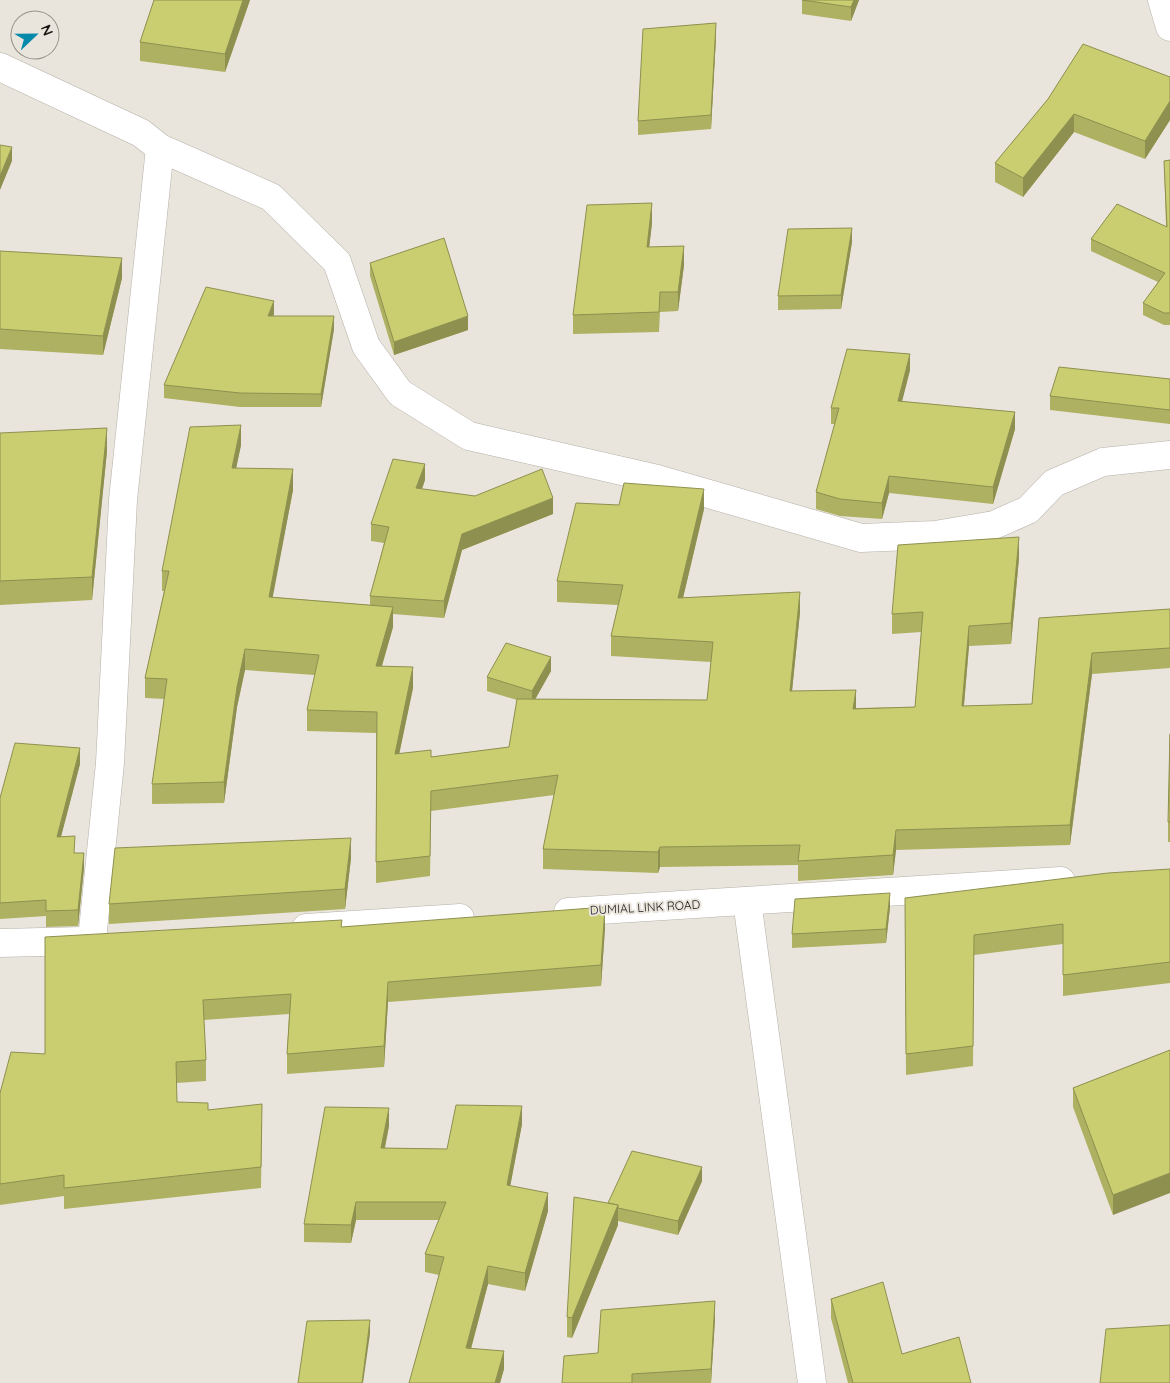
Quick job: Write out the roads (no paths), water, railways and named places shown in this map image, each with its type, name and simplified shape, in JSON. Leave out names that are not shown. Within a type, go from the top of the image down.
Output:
[{"type":"street","points":[[1162,0],[1170,27]]},
{"type":"street","points":[[0,67],[142,133],[160,148],[272,197],[337,262],[366,346],[400,393],[469,436],[657,479],[861,538],[935,535],[994,525],[1028,510],[1054,483],[1102,462],[1170,455]]},
{"type":"street","points":[[0,943],[102,940],[123,500],[160,148]]},
{"type":"street","name":"DUMIAL LINK ROAD","points":[[548,913],[1081,880]]},
{"type":"street","points":[[747,901],[812,1383]]},
{"type":"street","points":[[281,929],[489,917]]}]
